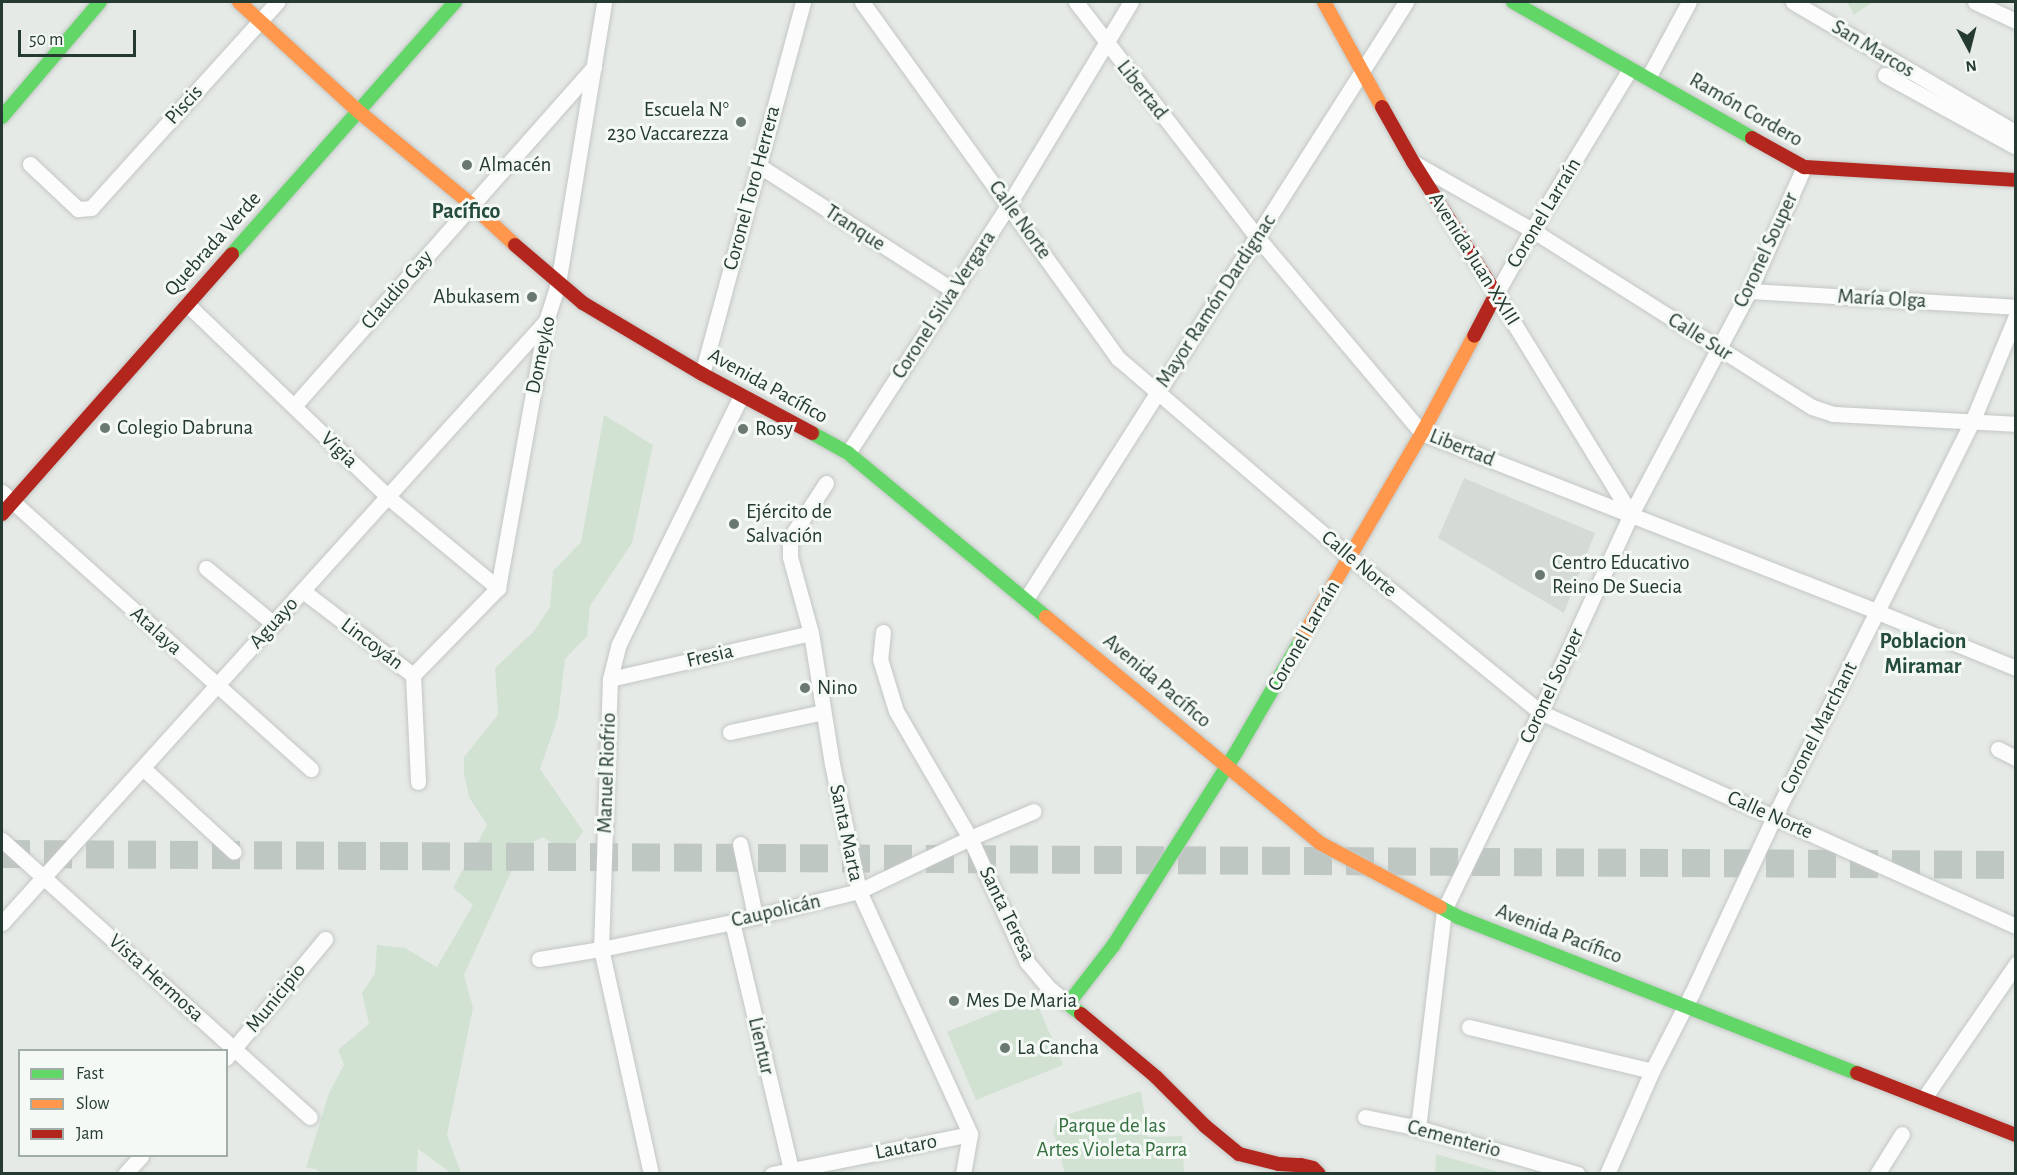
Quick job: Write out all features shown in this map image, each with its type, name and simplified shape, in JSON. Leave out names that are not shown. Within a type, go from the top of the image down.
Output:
[{"type":"street","points":[[2,117],[100,2]]},
{"type":"street","name":"Avenida Pacífico","points":[[239,2],[358,111],[472,205],[558,284],[583,303],[702,374],[848,453],[1320,843],[1444,910],[2016,1135]]},
{"type":"street","name":"Piscis","points":[[30,164],[78,209],[91,208],[277,2]]},
{"type":"street","name":"Quebrada Verde","points":[[2,514],[7,497],[187,304],[455,2]]},
{"type":"street","name":"Domeyko","points":[[498,588],[546,321],[558,284],[604,2]]},
{"type":"street","name":"Coronel Toro Herrera","points":[[702,374],[803,2]]},
{"type":"street","name":"Calle Norte","points":[[862,2],[1119,359],[1350,557],[1540,712],[2016,926]]},
{"type":"street","name":"Libertad","points":[[1076,2],[1257,237],[1422,433],[2016,668]]},
{"type":"street","name":"Coronel Silva Vergara","points":[[848,453],[1009,204],[1131,2]]},
{"type":"street","name":"Avenida Juan XXIII","points":[[1324,2],[1413,162],[1630,514]]},
{"type":"street","name":"Mayor Ramón Dardignac","points":[[1026,599],[1406,2]]},
{"type":"street","name":"Ramón Cordero","points":[[1514,2],[1804,167],[2016,180]]},
{"type":"street","points":[[1648,78],[1689,2]]},
{"type":"street","name":"San Marcos","points":[[1793,2],[2016,133]]},
{"type":"street","points":[[1975,2],[2016,21]]},
{"type":"street","name":"Claudio Gay","points":[[294,406],[595,66]]},
{"type":"street","name":"Coronel Larraín","points":[[1068,1004],[1113,946],[1225,766],[1235,754],[1422,433],[1532,230],[1630,69]]},
{"type":"street","points":[[1885,75],[2016,147]]},
{"type":"street","name":"Calle Sur","points":[[1413,162],[1532,230],[1812,406],[1833,414],[2016,424]]},
{"type":"street","name":"Tranque","points":[[758,165],[953,290]]},
{"type":"street","name":"Coronel Souper","points":[[1418,1128],[1444,910],[1540,712],[1630,514],[1717,347],[1749,291],[1804,167]]},
{"type":"street","name":"María Olga","points":[[1749,291],[2016,307]]},
{"type":"street","name":"Vigia","points":[[187,304],[388,497],[498,588]]},
{"type":"street","name":"Coronel Marchant","points":[[1607,1173],[1652,1071],[1774,817],[1972,422],[2016,316]]},
{"type":"street","name":"Aguayo","points":[[2,923],[144,769],[546,321]]},
{"type":"street","name":"Manuel Riofrio","points":[[651,1173],[601,949],[610,679],[619,644],[741,396]]},
{"type":"street","name":"Santa Marta","points":[[826,483],[794,532],[790,544],[790,556],[811,633],[823,712],[859,891],[970,1134]]},
{"type":"street","name":"Atalaya","points":[[7,497],[310,769]]},
{"type":"street","points":[[206,568],[274,624]]},
{"type":"street","points":[[413,675],[498,588]]},
{"type":"street","name":"Lincoyán","points":[[303,591],[413,675],[418,782]]},
{"type":"street","name":"Santa Teresa","points":[[883,632],[880,660],[896,711],[970,838],[1027,962],[1049,988],[1156,1077],[1205,1126],[1239,1154],[1279,1164],[1301,1165],[1313,1168],[1318,1173]]},
{"type":"street","name":"Fresia","points":[[610,679],[811,633]]},
{"type":"street","points":[[730,732],[823,712]]},
{"type":"street","points":[[1998,749],[2016,758]]},
{"type":"street","points":[[144,769],[234,852]]},
{"type":"street","name":"Caupolicán","points":[[539,959],[601,949],[732,922],[859,891],[970,838],[1034,811]]},
{"type":"street","name":"Vista Hermosa","points":[[2,840],[226,1049]]},
{"type":"street","points":[[740,844],[755,916]]},
{"type":"street","name":"Lientur","points":[[732,922],[791,1170]]},
{"type":"street","name":"Municipio","points":[[230,1053],[325,939]]},
{"type":"street","points":[[1924,1098],[2016,964]]},
{"type":"street","points":[[1469,1027],[1652,1071]]},
{"type":"street","name":"Vista Hermosa","points":[[230,1053],[310,1117]]},
{"type":"street","name":"Cementerio","points":[[1365,1117],[1418,1128],[1577,1173]]},
{"type":"street","points":[[963,1173],[970,1134]]},
{"type":"street","name":"Lautaro","points":[[772,1173],[970,1134]]},
{"type":"street","points":[[1877,1173],[1902,1134]]},
{"type":"street","points":[[125,1173],[139,1157]]},
{"type":"shaded area","name":"Centro Educativo Reino De Suecia","points":[[1464,478],[1595,533],[1564,613],[1438,538]]},
{"type":"green space","points":[[1847,2],[1873,2],[1854,15]]},
{"type":"green space","points":[[604,415],[653,445],[632,543],[590,606],[587,636],[565,659],[558,717],[540,769],[583,831],[568,854],[543,837],[522,848],[464,975],[473,1008],[447,1135],[461,1173],[451,1173],[418,1149],[417,1173],[322,1173],[316,1169],[306,1168],[329,1093],[344,1065],[338,1050],[369,1024],[362,993],[375,973],[377,945],[405,948],[437,967],[473,905],[453,888],[487,825],[469,797],[464,774],[464,757],[498,715],[495,668],[534,631],[550,607],[553,571],[581,542]]},
{"type":"green space","name":"La Cancha","points":[[1034,996],[1063,1065],[976,1100],[947,1032]]},
{"type":"green space","name":"Parque de las Artes Violeta Parra","points":[[1141,1091],[1148,1137],[1182,1136],[1184,1173],[1065,1173],[1053,1131],[1057,1118]]},
{"type":"green space","points":[[1436,1154],[1502,1173],[1435,1173]]},
{"type":"tunnel","points":[[2,854],[2016,865]]},
{"type":"traffic: fast","points":[[2,117],[100,2]]},
{"type":"traffic: fast","points":[[232,254],[455,2]]},
{"type":"traffic: fast","points":[[1513,2],[1752,138]]},
{"type":"traffic: fast","points":[[812,433],[848,453],[1046,617]]},
{"type":"traffic: fast","points":[[1081,1014],[1068,1004],[1113,946],[1235,754],[1301,640]]},
{"type":"traffic: fast","points":[[1440,907],[1458,917],[1857,1073]]},
{"type":"traffic: slow","points":[[239,2],[358,111],[472,205],[515,245]]},
{"type":"traffic: slow","points":[[1324,2],[1382,107]]},
{"type":"traffic: slow","points":[[1301,640],[1422,433],[1474,336]]},
{"type":"traffic: slow","points":[[1046,617],[1320,843],[1440,907]]},
{"type":"traffic: jam","points":[[1382,107],[1413,162],[1496,294],[1474,336]]},
{"type":"traffic: jam","points":[[1752,138],[1804,167],[2016,180]]},
{"type":"traffic: jam","points":[[515,245],[583,303],[702,374],[812,433]]},
{"type":"traffic: jam","points":[[2,514],[232,254]]},
{"type":"traffic: jam","points":[[1081,1014],[1156,1077],[1205,1126],[1239,1154],[1279,1164],[1301,1165],[1313,1168],[1319,1174]]},
{"type":"traffic: jam","points":[[1857,1073],[2016,1135]]},
{"type":"place","name":"Escuela N° 230 Vaccarezza","points":[[741,122]]},
{"type":"place","name":"Almacén","points":[[467,165]]},
{"type":"place","name":"Abukasem","points":[[532,297]]},
{"type":"place","name":"Colegio Dabruna","points":[[105,428]]},
{"type":"place","name":"Rosy","points":[[743,429]]},
{"type":"place","name":"Ejército de Salvación","points":[[734,524]]},
{"type":"place","name":"Centro Educativo Reino De Suecia","points":[[1540,575]]},
{"type":"place","name":"Nino","points":[[805,688]]},
{"type":"place","name":"Mes De Maria","points":[[954,1001]]},
{"type":"place","name":"La Cancha","points":[[1005,1048]]},
{"type":"district","name":"Pacífico","points":[[466,212]]},
{"type":"district","name":"Poblacion Miramar","points":[[1923,654]]}]
